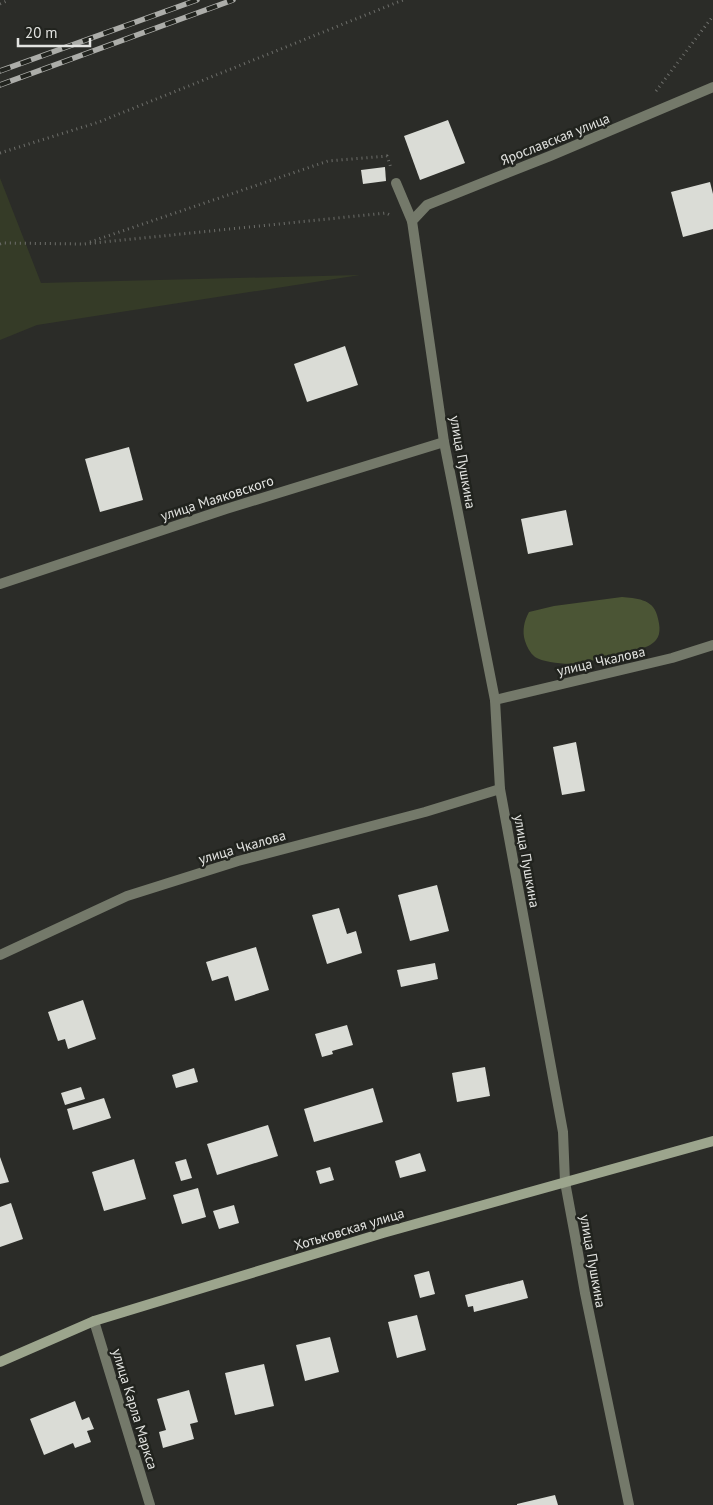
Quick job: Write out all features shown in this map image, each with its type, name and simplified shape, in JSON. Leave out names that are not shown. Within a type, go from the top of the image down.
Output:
[{"type":"main road","name":"Хотьковская улица","points":[[0,1362],[94,1321],[382,1233],[713,1141]]},
{"type":"street","name":"Ярославская улица","points":[[412,221],[427,205],[713,88]]},
{"type":"street","name":"улица Пушкина","points":[[396,183],[412,221],[444,442],[495,700],[500,789],[563,1132],[565,1182],[585,1293],[629,1505]]},
{"type":"street","name":"улица Маяковского","points":[[0,584],[226,509],[444,442]]},
{"type":"street","name":"улица Чкалова","points":[[495,700],[672,658],[713,646]]},
{"type":"street","name":"улица Чкалова","points":[[0,955],[128,896],[238,861],[425,812],[500,789]]},
{"type":"street","name":"улица Карла Маркса","points":[[94,1321],[150,1505]]},
{"type":"path","points":[[0,4],[9,0]]},
{"type":"path","points":[[0,153],[99,122],[403,0]]},
{"type":"path","points":[[634,121],[713,16]]},
{"type":"path","points":[[84,244],[328,161],[387,156],[396,183]]},
{"type":"path","points":[[1,243],[84,244],[386,214],[412,221]]},
{"type":"shaded area","points":[[0,178],[41,283],[360,275],[37,325],[0,340]]},
{"type":"shaded area","points":[[622,597],[643,600],[655,610],[659,624],[659,634],[653,643],[638,650],[570,664],[539,659],[529,650],[524,637],[524,630],[529,612],[554,606]]},
{"type":"building","points":[[448,120],[465,163],[420,180],[404,136]]},
{"type":"building","points":[[385,167],[386,181],[363,184],[361,170]]},
{"type":"building","points":[[710,182],[713,194],[713,229],[683,237],[671,192]]},
{"type":"building","points":[[345,346],[358,385],[307,402],[294,364]]},
{"type":"building","points":[[129,447],[143,500],[100,512],[85,459]]},
{"type":"building","points":[[566,510],[573,545],[528,554],[521,519]]},
{"type":"building","points":[[576,742],[585,791],[562,795],[553,747]]},
{"type":"building","points":[[437,885],[449,931],[410,941],[398,895]]},
{"type":"building","points":[[339,908],[347,934],[356,931],[362,953],[327,964],[312,915]]},
{"type":"building","points":[[256,947],[269,990],[235,1001],[228,976],[212,981],[206,962]]},
{"type":"building","points":[[435,963],[438,979],[401,987],[397,970]]},
{"type":"building","points":[[83,1000],[96,1039],[68,1049],[65,1039],[58,1041],[48,1012]]},
{"type":"building","points":[[347,1025],[353,1045],[332,1051],[333,1054],[322,1057],[315,1034]]},
{"type":"building","points":[[485,1067],[490,1096],[457,1102],[452,1073]]},
{"type":"building","points":[[194,1068],[198,1082],[176,1088],[172,1075]]},
{"type":"building","points":[[81,1087],[85,1099],[65,1105],[61,1093]]},
{"type":"building","points":[[373,1088],[383,1122],[314,1142],[304,1109]]},
{"type":"building","points":[[104,1098],[111,1118],[73,1130],[67,1109]]},
{"type":"building","points":[[268,1125],[278,1156],[217,1175],[207,1144]]},
{"type":"building","points":[[420,1153],[426,1171],[400,1178],[395,1161]]},
{"type":"building","points":[[0,1157],[9,1182],[0,1184]]},
{"type":"building","points":[[134,1159],[146,1199],[104,1211],[92,1172]]},
{"type":"building","points":[[186,1159],[192,1178],[181,1181],[175,1162]]},
{"type":"building","points":[[330,1167],[334,1180],[320,1184],[316,1171]]},
{"type":"building","points":[[198,1188],[206,1217],[182,1224],[173,1195]]},
{"type":"building","points":[[11,1203],[23,1239],[0,1247],[0,1207]]},
{"type":"building","points":[[234,1205],[239,1223],[219,1229],[213,1211]]},
{"type":"building","points":[[429,1271],[435,1294],[420,1298],[414,1275]]},
{"type":"building","points":[[523,1280],[528,1298],[474,1312],[473,1306],[468,1307],[465,1295]]},
{"type":"building","points":[[417,1315],[426,1350],[397,1358],[388,1322]]},
{"type":"building","points":[[330,1337],[339,1372],[305,1381],[296,1345]]},
{"type":"building","points":[[264,1364],[274,1406],[235,1415],[225,1373]]},
{"type":"building","points":[[189,1390],[198,1422],[190,1424],[194,1439],[163,1448],[159,1432],[166,1430],[157,1399]]},
{"type":"building","points":[[75,1401],[82,1420],[89,1417],[94,1429],[87,1431],[91,1442],[75,1448],[73,1443],[44,1455],[30,1419]]},
{"type":"building","points":[[555,1495],[558,1505],[517,1505],[517,1504]]},
{"type":"railway","points":[[0,71],[197,0]]},
{"type":"railway","points":[[0,85],[233,0]]}]
